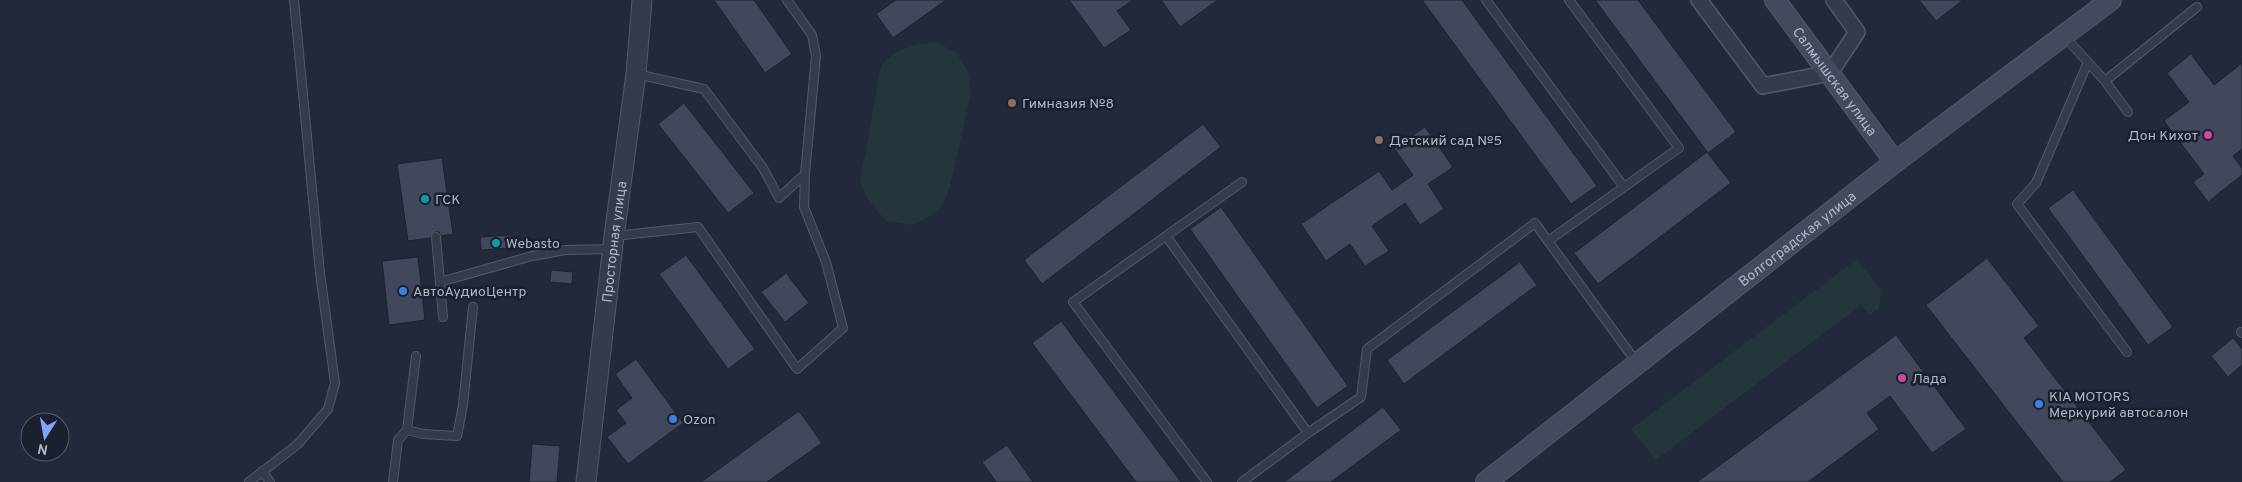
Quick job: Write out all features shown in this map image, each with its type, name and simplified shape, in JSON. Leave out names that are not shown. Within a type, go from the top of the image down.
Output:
[{"type":"main road","name":"Салмышская улица","points":[[1775,0],[1895,162]]},
{"type":"main road","name":"Волгоградская улица","points":[[1486,482],[1638,365],[1895,162],[2064,36],[2100,6]]},
{"type":"street","name":"Просторная улица","points":[[586,482],[613,242],[636,74],[642,0]]},
{"type":"street","points":[[1699,0],[1763,86],[1830,74],[1857,32],[1834,0]]},
{"type":"lane","points":[[249,482],[298,444],[328,410],[334,383],[320,273],[294,0]]},
{"type":"lane","points":[[440,282],[532,256],[698,227],[797,369],[842,328],[826,262],[804,207],[805,174],[816,56],[812,35],[787,0]]},
{"type":"lane","points":[[1486,0],[1624,187]]},
{"type":"lane","points":[[1548,241],[1679,148],[1569,0]]},
{"type":"lane","points":[[2105,81],[2197,7]]},
{"type":"lane","points":[[2064,36],[2105,81],[2128,112]]},
{"type":"lane","points":[[2088,62],[2036,183],[2017,204],[2127,352]]},
{"type":"lane","points":[[636,74],[704,89],[762,168],[778,198],[805,174]]},
{"type":"lane","points":[[1207,482],[1074,302],[1242,182]]},
{"type":"lane","points":[[1242,482],[1308,433],[1361,397],[1367,349],[1535,223],[1638,365]]},
{"type":"lane","points":[[1166,236],[1308,433]]},
{"type":"lane","points":[[436,237],[443,317]]},
{"type":"lane","points":[[406,430],[423,434],[457,436],[463,405],[473,308]]},
{"type":"lane","points":[[393,482],[398,440],[406,430],[416,356]]},
{"type":"lane","points":[[262,472],[270,482]]},
{"type":"shaded area","points":[[935,42],[956,52],[968,72],[971,93],[950,187],[944,203],[935,213],[925,219],[911,225],[886,221],[868,200],[860,182],[881,66],[893,55],[905,48]]},
{"type":"shaded area","points":[[1857,259],[1881,290],[1879,308],[1870,314],[1861,305],[1656,460],[1631,429]]},
{"type":"building","points":[[714,0],[754,0],[792,54],[765,73]]},
{"type":"building","points":[[896,0],[946,0],[893,38],[876,14]]},
{"type":"building","points":[[1069,0],[1133,0],[1117,11],[1131,30],[1104,48]]},
{"type":"building","points":[[1161,0],[1218,0],[1180,27]]},
{"type":"building","points":[[1422,0],[1462,0],[1597,186],[1571,204]]},
{"type":"building","points":[[1595,0],[1638,0],[1736,132],[1708,153]]},
{"type":"building","points":[[1919,0],[1963,0],[1936,21]]},
{"type":"building","name":"Дон Кихот","points":[[2191,54],[2214,85],[2242,63],[2242,149],[2233,156],[2242,168],[2242,175],[2208,202],[2193,182],[2204,174],[2164,121],[2189,102],[2167,73]]},
{"type":"building","points":[[684,103],[754,193],[728,213],[658,124]]},
{"type":"building","points":[[1203,124],[1221,147],[1042,284],[1024,260]]},
{"type":"building","points":[[1425,127],[1453,167],[1428,184],[1444,209],[1420,225],[1405,203],[1372,226],[1389,251],[1365,266],[1350,244],[1326,261],[1301,224],[1379,171],[1392,190],[1413,175],[1394,148]]},
{"type":"building","points":[[1707,152],[1731,183],[1598,284],[1574,253]]},
{"type":"building","name":"ГСК","points":[[442,158],[453,234],[441,236],[439,232],[435,232],[430,238],[408,241],[397,164]]},
{"type":"building","points":[[2073,190],[2173,327],[2148,345],[2048,208]]},
{"type":"building","points":[[1221,207],[1348,386],[1317,408],[1190,229]]},
{"type":"building","name":"Webasto","points":[[511,235],[512,248],[481,250],[480,237]]},
{"type":"building","points":[[686,255],[755,349],[728,369],[659,274]]},
{"type":"building","name":"АвтоАудиоЦентр","points":[[418,257],[425,320],[389,325],[382,261]]},
{"type":"building","name":"KIA MOTORS Меркурий автосалон","points":[[1987,258],[2039,326],[2024,338],[2126,470],[2110,482],[2063,482],[1926,305]]},
{"type":"building","points":[[1520,262],[1537,285],[1404,384],[1387,360]]},
{"type":"building","points":[[551,270],[573,272],[572,284],[550,282]]},
{"type":"building","points":[[786,273],[809,303],[785,322],[761,292]]},
{"type":"building","points":[[1061,321],[1181,482],[1136,482],[1032,343]]},
{"type":"building","name":"Лада","points":[[1896,335],[1966,429],[1932,453],[1890,396],[1867,413],[1879,429],[1808,482],[1697,482]]},
{"type":"building","points":[[2233,338],[2242,349],[2242,365],[2228,377],[2211,356]]},
{"type":"building","points":[[636,359],[683,423],[628,464],[607,437],[626,423],[616,410],[632,398],[615,374]]},
{"type":"building","points":[[1383,407],[1401,430],[1331,482],[1284,482]]},
{"type":"building","points":[[799,411],[822,443],[767,482],[701,482]]},
{"type":"building","points":[[532,444],[560,446],[557,482],[529,482]]},
{"type":"building","points":[[1007,445],[1033,482],[996,482],[982,462]]},
{"type":"place","name":"Гимназия №8","points":[[1012,103]]},
{"type":"place","name":"Дон Кихот","points":[[2208,135]]},
{"type":"place","name":"Детский сад №5","points":[[1379,140]]},
{"type":"place","name":"ГСК","points":[[425,199]]},
{"type":"place","name":"Webasto","points":[[496,243]]},
{"type":"place","name":"АвтоАудиоЦентр","points":[[403,291]]},
{"type":"place","name":"Лада","points":[[1902,378]]},
{"type":"place","name":"KIA MOTORS Меркурий автосалон","points":[[2039,404]]},
{"type":"place","name":"Ozon","points":[[673,419]]}]
